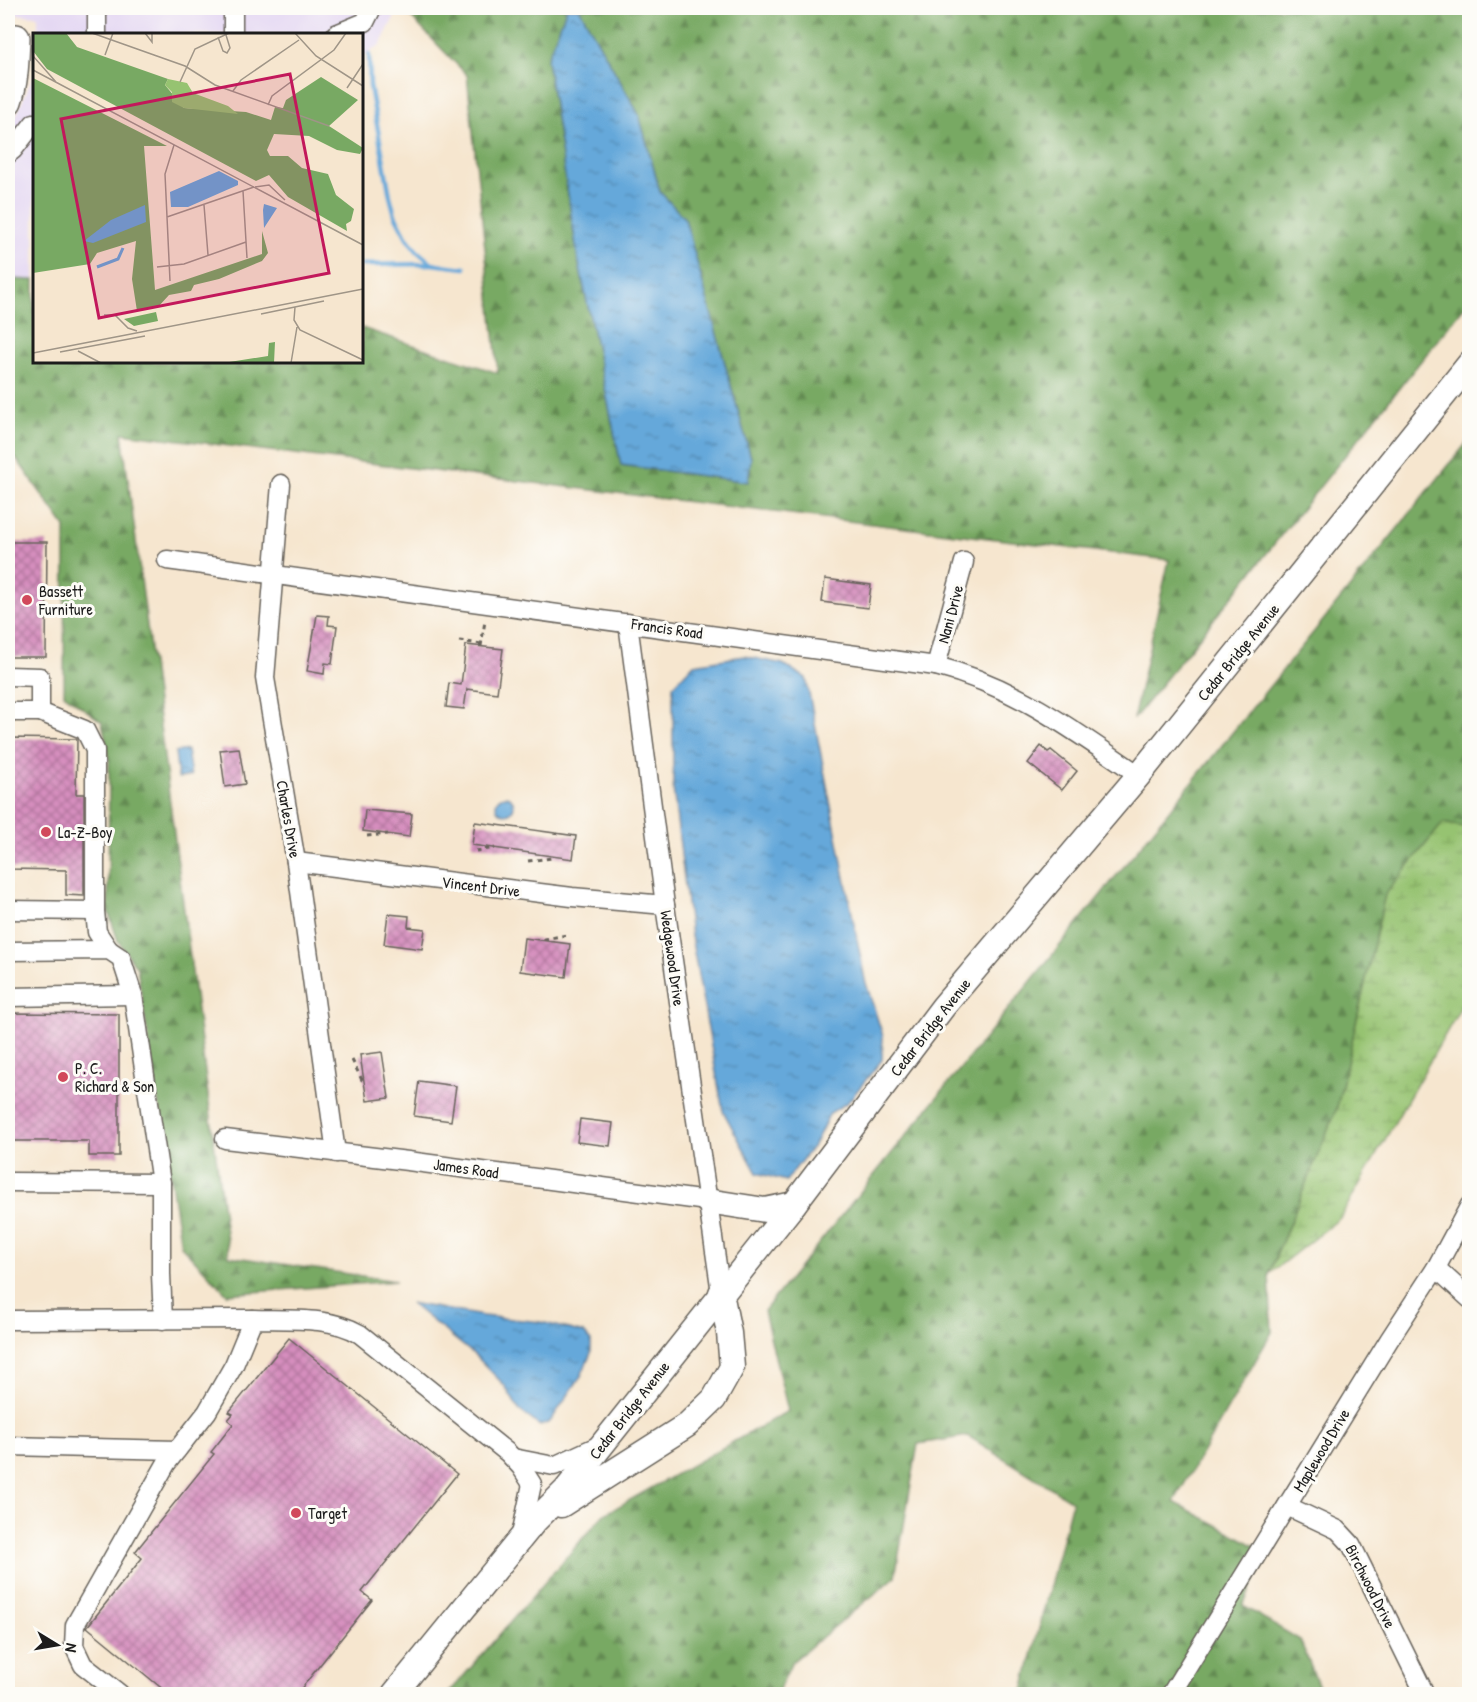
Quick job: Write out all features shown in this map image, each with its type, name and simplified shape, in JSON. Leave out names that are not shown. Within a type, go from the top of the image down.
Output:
[{"type":"highway","points":[[8,101],[12,90],[19,38]]},
{"type":"main road","name":"Cedar Bridge Avenue","points":[[394,1695],[535,1521],[566,1490],[794,1204],[943,1007],[1139,775],[1470,363]]},
{"type":"main road","points":[[707,1201],[765,1210],[794,1204]]},
{"type":"main road","points":[[535,1521],[687,1425],[714,1399],[732,1367],[729,1333],[721,1293]]},
{"type":"street","points":[[97,8],[98,33]]},
{"type":"street","points":[[233,8],[233,33]]},
{"type":"street","points":[[338,33],[365,22],[372,8]]},
{"type":"street","points":[[8,154],[33,124]]},
{"type":"street","name":"Charles Drive","points":[[281,483],[265,678],[296,862],[336,1153]]},
{"type":"street","name":"Francis Road","points":[[167,560],[936,666],[964,673],[1000,687],[1056,718],[1139,775]]},
{"type":"street","name":"Nani Drive","points":[[936,666],[964,562]]},
{"type":"street","name":"Wedgewood Drive","points":[[628,623],[665,905],[721,1293]]},
{"type":"street","points":[[8,676],[40,677],[40,712]]},
{"type":"street","points":[[8,712],[40,712],[85,729],[95,750],[97,932],[109,950],[121,958],[132,995],[161,1183],[161,1274],[164,1320]]},
{"type":"street","name":"Vincent Drive","points":[[296,862],[572,897],[665,905]]},
{"type":"street","points":[[8,910],[95,911]]},
{"type":"street","points":[[8,951],[109,950]]},
{"type":"street","points":[[8,998],[132,995]]},
{"type":"street","name":"James Road","points":[[225,1139],[707,1201]]},
{"type":"street","points":[[8,1182],[161,1183]]},
{"type":"street","name":"Maplewood Drive","points":[[1171,1695],[1389,1340],[1436,1268],[1470,1205]]},
{"type":"street","points":[[1436,1268],[1470,1299]]},
{"type":"street","points":[[120,1695],[83,1665],[74,1646],[75,1625],[166,1464],[207,1412],[234,1365],[254,1319]]},
{"type":"street","points":[[8,1320],[254,1319],[318,1322],[347,1326],[360,1334],[513,1458],[532,1484],[519,1542]]},
{"type":"street","points":[[513,1458],[554,1466],[603,1443]]},
{"type":"street","points":[[8,1446],[177,1450]]},
{"type":"street","name":"Birchwood Drive","points":[[1287,1506],[1338,1530],[1351,1544],[1425,1695]]},
{"type":"path","points":[[459,641],[482,645],[487,604]]},
{"type":"path","points":[[367,836],[388,834]]},
{"type":"path","points":[[476,851],[495,848]]},
{"type":"path","points":[[528,861],[553,856]]},
{"type":"path","points":[[544,940],[567,935]]},
{"type":"path","points":[[352,1060],[364,1080]]},
{"type":"shaded area","points":[[8,8],[399,8],[380,45],[363,56],[363,33],[38,33],[38,16],[8,14]]},
{"type":"shaded area","points":[[33,76],[33,280],[8,279],[8,128],[13,123]]},
{"type":"green space","points":[[402,8],[567,8],[547,59],[578,259],[621,465],[747,482],[751,458],[685,219],[660,192],[639,115],[579,8],[1469,8],[1469,301],[1133,720],[1169,560],[122,433],[229,1256],[396,1281],[227,1294],[181,1246],[137,968],[118,941],[108,911],[109,757],[102,722],[64,694],[65,527],[8,447],[8,279],[33,280],[33,363],[363,363],[363,328],[498,373],[467,75]]},
{"type":"green space","points":[[1469,440],[1469,828],[1443,823],[1385,895],[1337,1108],[1269,1274],[1272,1332],[1174,1502],[1267,1552],[1243,1606],[1300,1640],[1322,1694],[1022,1694],[1072,1501],[968,1436],[918,1444],[895,1577],[792,1662],[777,1694],[448,1694],[603,1515],[788,1411],[764,1311]]},
{"type":"green space","points":[[1443,823],[1469,828],[1469,993],[1340,1218],[1269,1274],[1337,1108],[1385,895]]},
{"type":"water","points":[[567,8],[579,8],[639,115],[660,192],[685,219],[751,458],[748,482],[621,465],[578,259],[547,59]]},
{"type":"water","points":[[744,656],[783,664],[806,678],[865,980],[883,1036],[882,1060],[848,1102],[830,1113],[815,1143],[786,1181],[757,1173],[723,1111],[691,936],[673,788],[673,686],[694,664]]},
{"type":"water","points":[[187,750],[191,776],[178,778],[175,752]]},
{"type":"water","points":[[505,796],[511,799],[514,805],[511,811],[505,814],[499,811],[496,805],[499,799]]},
{"type":"water","points":[[410,1303],[483,1316],[541,1322],[584,1333],[591,1341],[591,1353],[581,1376],[550,1422],[540,1426],[519,1410],[505,1386],[476,1356]]},
{"type":"building","name":"Bassett Furniture","points":[[8,542],[47,542],[46,657],[8,657]]},
{"type":"building","points":[[825,579],[871,585],[868,608],[822,602]]},
{"type":"building","points":[[317,615],[329,616],[328,625],[337,626],[332,664],[325,663],[324,674],[307,671]]},
{"type":"building","points":[[466,645],[503,649],[497,693],[467,689],[464,709],[446,707],[449,683],[461,685]]},
{"type":"building","name":"La-Z-Boy","points":[[8,738],[77,739],[76,794],[84,794],[84,896],[66,895],[66,870],[8,869]]},
{"type":"building","points":[[1041,746],[1048,752],[1051,750],[1077,771],[1062,790],[1028,763]]},
{"type":"building","points":[[239,748],[245,784],[225,787],[220,750]]},
{"type":"building","points":[[365,810],[412,814],[409,837],[363,831]]},
{"type":"building","points":[[475,822],[576,836],[573,859],[472,845]]},
{"type":"building","points":[[388,914],[409,916],[408,927],[425,929],[422,949],[384,944]]},
{"type":"building","points":[[524,938],[570,944],[566,977],[520,971]]},
{"type":"building","name":"P. C. Richard & Son","points":[[8,1013],[119,1014],[119,1156],[89,1156],[89,1141],[8,1141]]},
{"type":"building","points":[[382,1052],[389,1098],[367,1101],[360,1055]]},
{"type":"building","points":[[419,1081],[456,1086],[451,1121],[414,1116]]},
{"type":"building","points":[[580,1119],[613,1123],[610,1146],[577,1142]]},
{"type":"building","name":"Target","points":[[289,1338],[457,1474],[362,1592],[372,1600],[296,1695],[170,1695],[87,1627],[142,1558],[135,1552],[214,1454],[211,1452],[233,1424],[228,1420],[233,1414],[229,1412]]},
{"type":"waterway","points":[[369,55],[370,86],[395,215],[407,238],[417,251],[432,264],[465,268]]},
{"type":"waterway","points":[[363,265],[431,264]]},
{"type":"place","name":"Bassett Furniture","points":[[27,600]]},
{"type":"place","name":"La-Z-Boy","points":[[46,832]]},
{"type":"place","name":"P. C. Richard & Son","points":[[63,1077]]},
{"type":"place","name":"Target","points":[[296,1513]]}]
